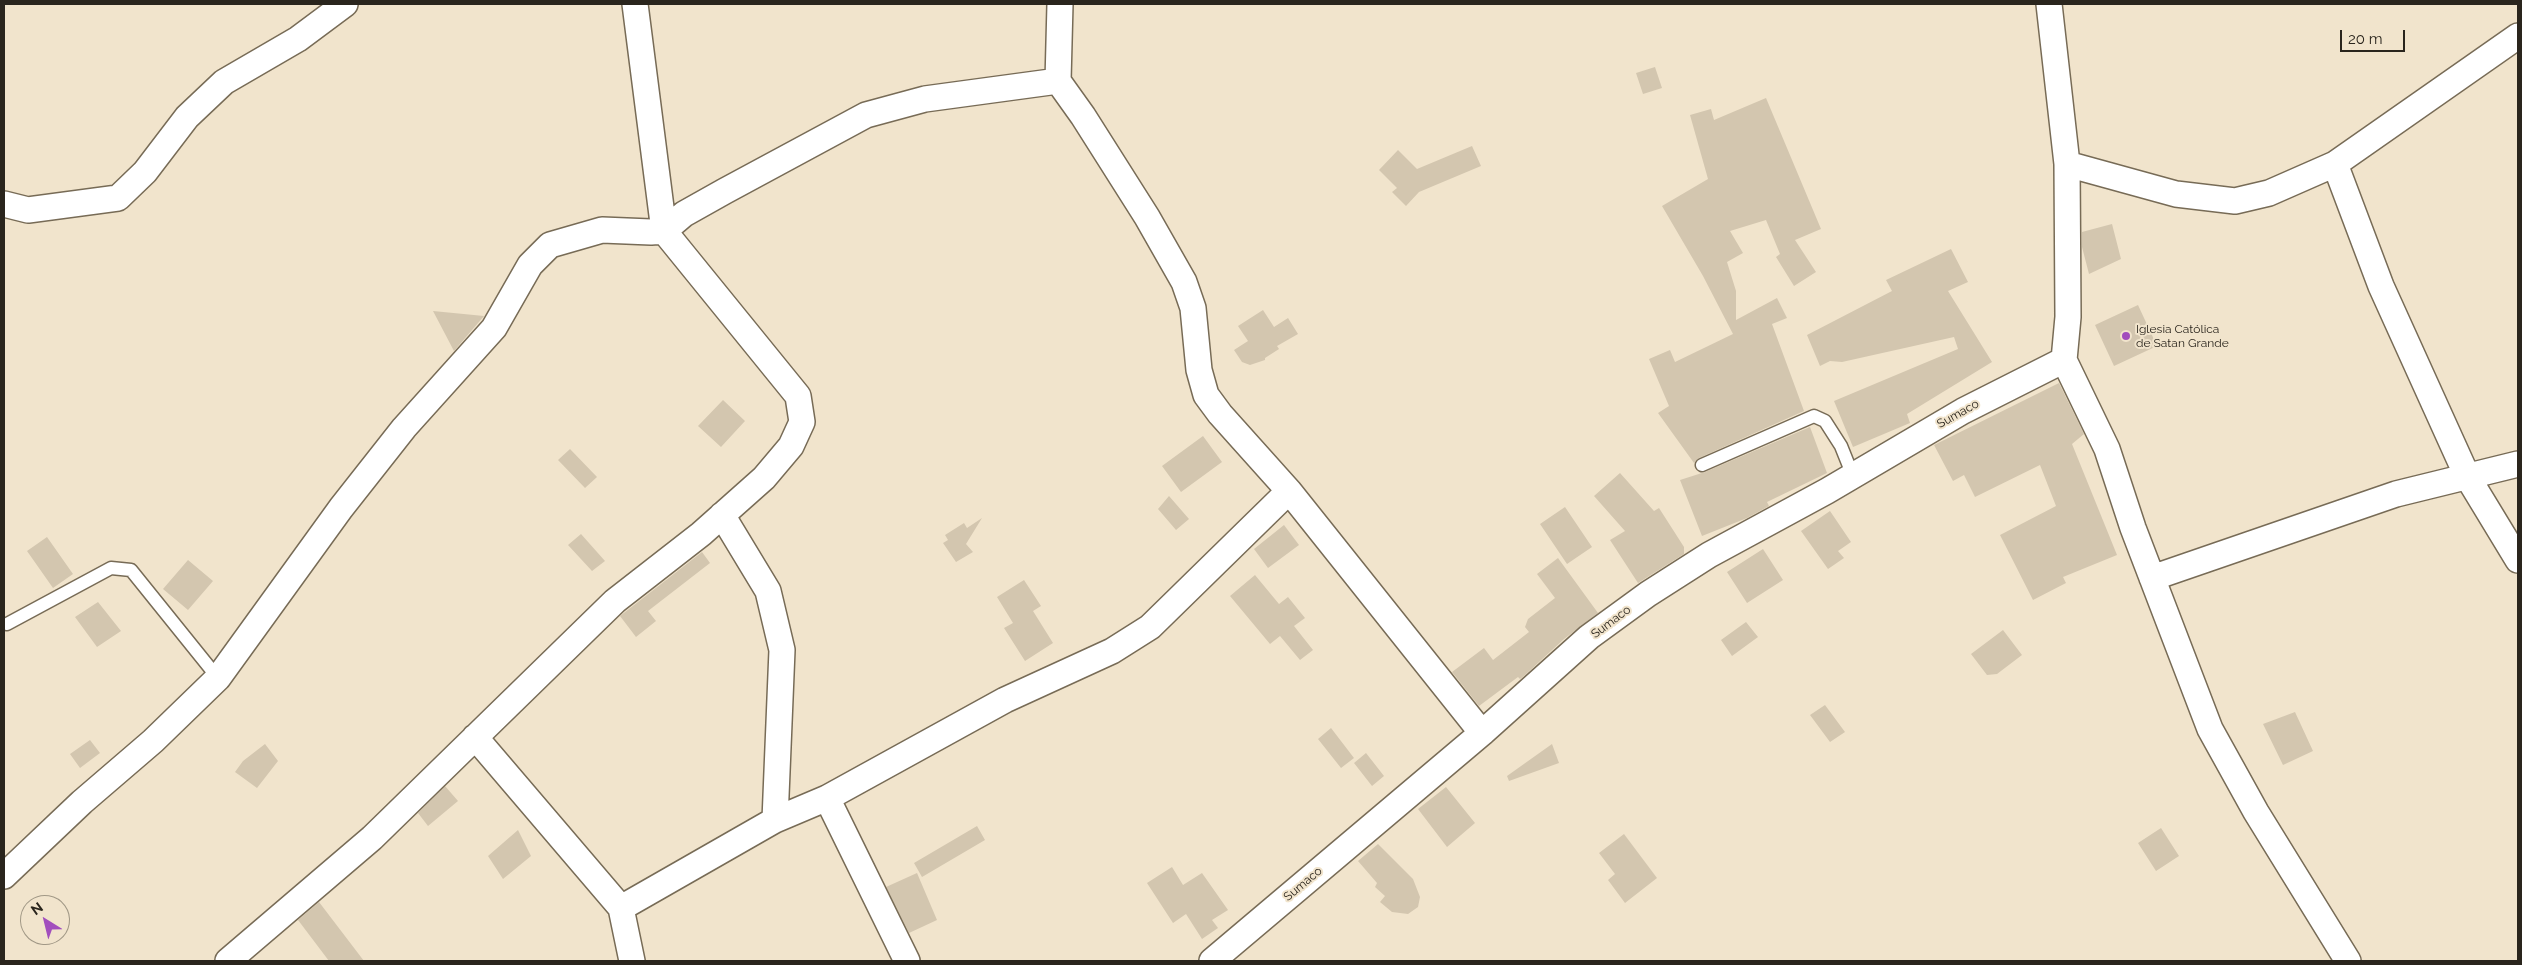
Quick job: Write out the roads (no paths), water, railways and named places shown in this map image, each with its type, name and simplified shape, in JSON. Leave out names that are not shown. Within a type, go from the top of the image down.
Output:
[{"type":"street","points":[[4,204],[28,210],[118,198],[145,172],[187,117],[224,82],[298,39],[345,4]]},
{"type":"street","points":[[228,961],[372,838],[614,601],[722,515],[764,478],[792,446],[802,422],[798,396],[664,231],[635,4]]},
{"type":"street","points":[[1060,4],[1058,81],[1083,116],[1147,217],[1184,282],[1193,308],[1199,370],[1206,395],[1220,414],[1289,491],[1482,733]]},
{"type":"street","points":[[2049,4],[2067,164],[2068,317],[2064,360],[2107,449],[2152,578],[2210,729],[2256,812],[2348,961]]},
{"type":"street","points":[[2067,164],[2176,194],[2235,201],[2269,194],[2336,164],[2518,36]]},
{"type":"street","points":[[4,876],[82,802],[153,741],[218,678],[271,607],[340,508],[404,428],[494,328],[538,255],[550,245],[602,230],[664,231],[684,214],[724,191],[866,115],[925,99],[1058,81]]},
{"type":"street","points":[[2336,164],[2381,286],[2467,476],[2518,560]]},
{"type":"street","name":"Sumaco","points":[[1212,961],[1482,733],[1589,638],[1648,594],[1709,555],[1853,476],[1963,411],[2064,360]]},
{"type":"street","points":[[2152,578],[2396,494],[2518,464]]},
{"type":"street","points":[[621,908],[775,820],[827,798],[1005,700],[1112,651],[1150,628],[1289,491]]},
{"type":"street","points":[[722,515],[768,591],[782,650],[775,820]]},
{"type":"street","points":[[475,737],[621,908],[632,961]]},
{"type":"street","points":[[827,798],[907,961]]},
{"type":"lane","points":[[1702,465],[1814,416],[1825,421],[1841,446],[1853,476]]},
{"type":"lane","points":[[7,624],[112,568],[131,570],[218,678]]},
{"type":"place","name":"Iglesia Católica de Satan Grande","points":[[2126,336]]}]
